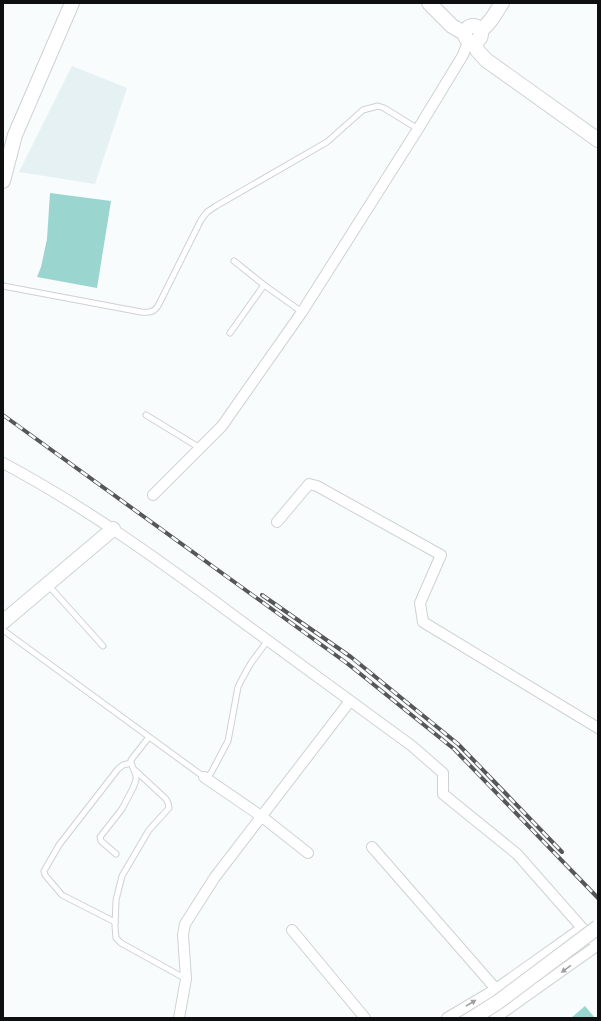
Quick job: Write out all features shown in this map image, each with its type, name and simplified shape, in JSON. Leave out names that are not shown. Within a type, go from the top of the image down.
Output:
[{"type":"street","points":[[3,181],[15,135],[72,3]]},
{"type":"street","points":[[429,3],[452,26],[472,35]]},
{"type":"street","points":[[153,495],[222,426],[302,312],[418,129],[463,55],[472,35],[491,20],[502,3]]},
{"type":"street","points":[[472,35],[476,50],[486,60],[598,140]]},
{"type":"street","points":[[3,463],[21,472],[113,529],[166,565],[412,746],[443,773],[444,794],[517,854],[598,946],[495,1018]]},
{"type":"street","points":[[277,522],[309,484],[317,486],[442,555],[420,603],[423,622],[598,728]]},
{"type":"street","points":[[3,622],[113,529]]},
{"type":"street","points":[[179,1018],[186,979],[183,935],[185,924],[215,877],[350,701]]},
{"type":"street","points":[[204,777],[261,816],[308,853]]},
{"type":"street","points":[[372,847],[496,989]]},
{"type":"street","points":[[473,1018],[498,1002],[598,927]]},
{"type":"street","points":[[447,1018],[496,989],[582,928]]},
{"type":"street","points":[[292,930],[365,1018]]},
{"type":"lane","points":[[3,286],[146,313],[153,311],[159,304],[201,220],[207,212],[327,142],[363,110],[378,106],[384,108],[418,129]]},
{"type":"lane","points":[[234,261],[302,312]]},
{"type":"lane","points":[[230,333],[264,285]]},
{"type":"lane","points":[[146,415],[200,448]]},
{"type":"lane","points":[[47,584],[103,646]]},
{"type":"lane","points":[[3,630],[204,777],[211,774],[228,741],[238,687],[242,678],[268,640]]},
{"type":"lane","points":[[131,764],[132,759],[149,738]]},
{"type":"lane","points":[[131,764],[136,771],[166,799],[169,808],[149,830],[122,876],[116,900],[115,934],[118,941],[186,979]]},
{"type":"lane","points":[[115,922],[62,895],[44,875],[44,871],[59,845],[118,769],[123,765],[131,764]]},
{"type":"lane","points":[[116,854],[101,841],[100,837],[122,809],[136,780],[136,771]]},
{"type":"shaded area","points":[[72,66],[127,88],[95,184],[19,172]]},
{"type":"building","points":[[50,193],[111,201],[97,288],[37,277],[41,267],[47,239]]},
{"type":"building","points":[[585,1006],[595,1018],[571,1018]]},
{"type":"railway","points":[[3,415],[348,664],[454,749],[598,898]]},
{"type":"railway","points":[[262,595],[351,657],[458,744],[562,852]]}]
